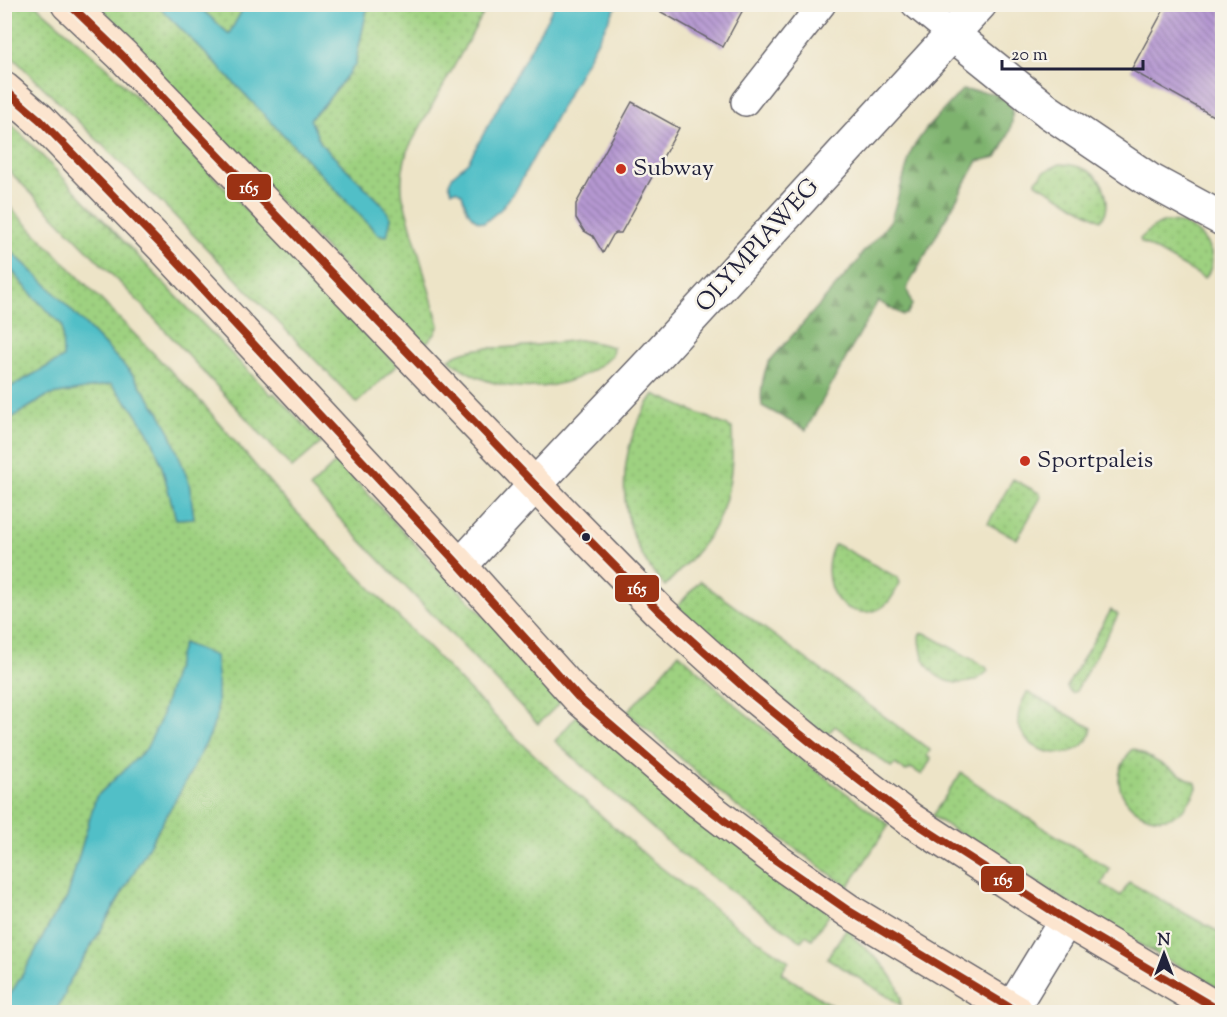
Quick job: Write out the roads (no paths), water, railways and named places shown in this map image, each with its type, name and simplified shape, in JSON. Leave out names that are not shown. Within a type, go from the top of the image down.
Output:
[{"type":"main road","points":[[68,4],[122,55],[659,611],[750,693],[911,820],[1066,920],[1222,1012]]},
{"type":"main road","points":[[4,88],[40,120],[165,249],[578,697],[700,802],[777,861],[849,911],[1013,1012]]},
{"type":"street","name":"OLYMPIAWEG","points":[[460,567],[980,4]]},
{"type":"street","points":[[952,34],[1049,112],[1148,179],[1222,219]]},
{"type":"street","points":[[1013,1012],[1066,920]]},
{"type":"lane","points":[[745,102],[822,4]]},
{"type":"lane","points":[[915,4],[952,34]]},
{"type":"water","points":[[555,4],[617,5],[517,188],[501,209],[484,223],[475,219],[469,212],[462,194],[456,190],[452,191],[449,183],[453,175],[468,162]]},
{"type":"water","points":[[157,5],[197,5],[229,34],[245,5],[368,5],[355,65],[310,119],[321,144],[383,205],[391,218],[387,236],[378,234]]},
{"type":"water","points":[[4,245],[48,286],[132,374],[159,412],[170,432],[189,483],[194,518],[176,519],[152,439],[134,410],[111,384],[47,396],[5,422],[5,390],[63,358],[62,325],[35,298],[5,262]]},
{"type":"water","points":[[183,643],[215,656],[217,715],[210,735],[186,781],[66,987],[65,995],[55,1012],[5,1012],[5,1003],[53,918],[67,898],[96,797],[146,749],[160,721]]},
{"type":"place","name":"Subway","points":[[621,169]]},
{"type":"place","name":"Sportpaleis","points":[[1025,461]]}]
